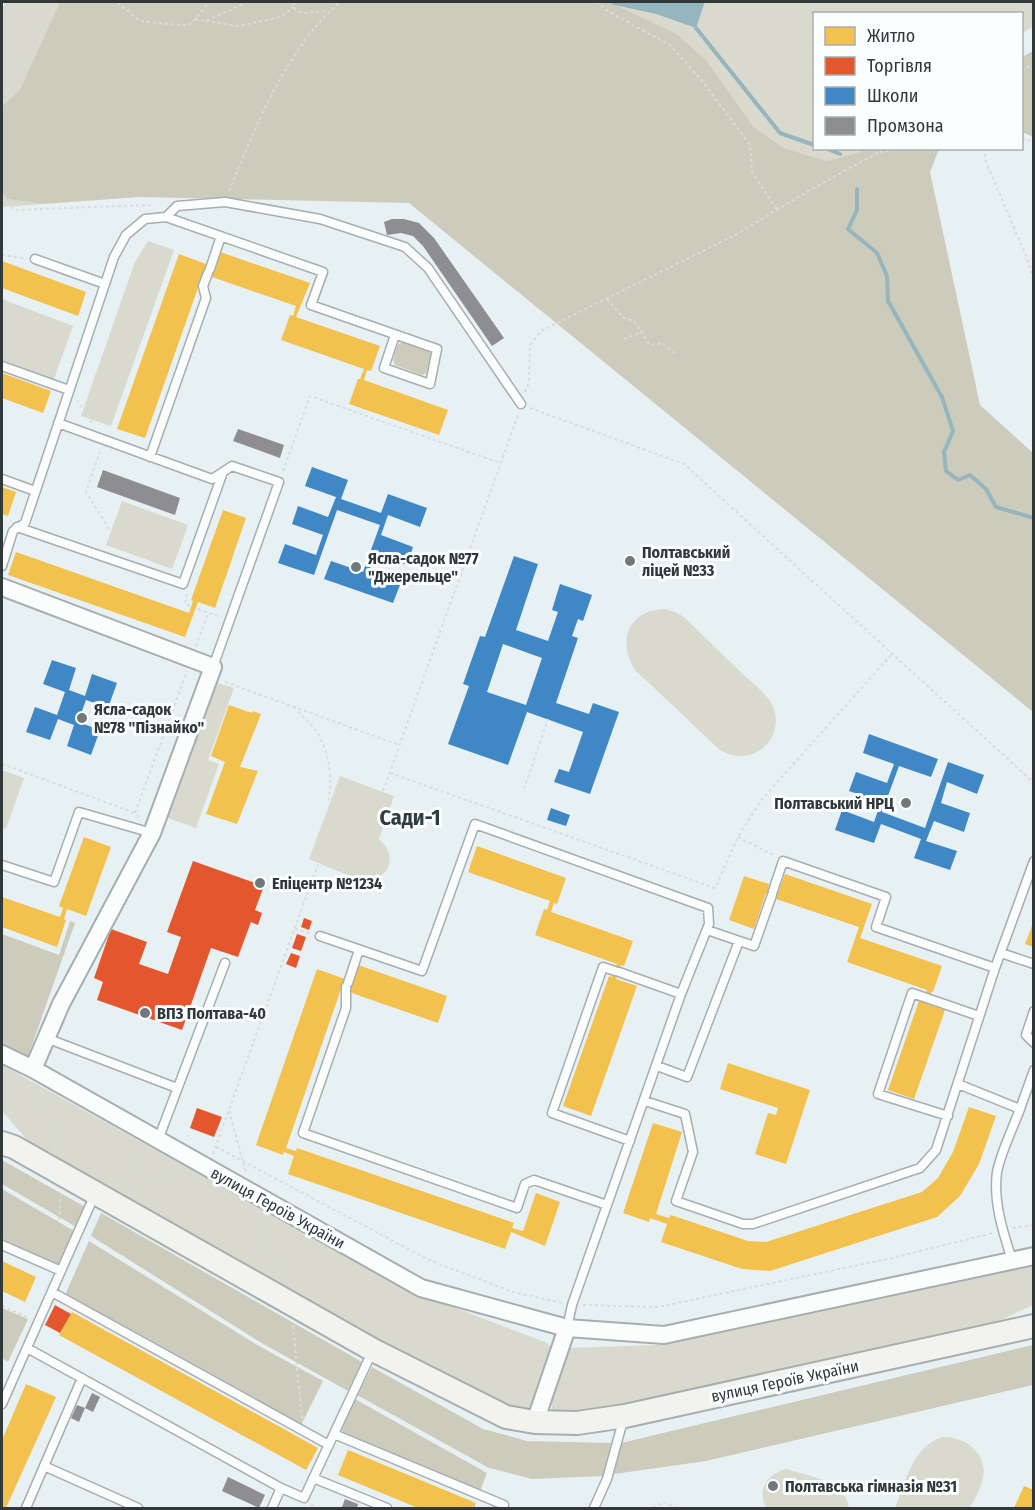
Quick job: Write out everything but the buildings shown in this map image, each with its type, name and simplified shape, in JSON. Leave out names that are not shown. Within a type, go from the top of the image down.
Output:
[{"type":"main road","name":"вулиця Героїв України","points":[[6,1141],[59,1165],[100,1196],[373,1350],[506,1417],[535,1422],[577,1423],[625,1416],[1034,1326]]},
{"type":"main road","points":[[989,1336],[1034,1313]]},
{"type":"street","points":[[2,587],[192,658],[212,672],[152,833],[61,1004],[33,1069]]},
{"type":"street","name":"вулиця Героїв України","points":[[2,1054],[33,1069],[421,1288],[567,1328],[664,1335],[1034,1256]]},
{"type":"street","points":[[535,1422],[567,1328]]},
{"type":"lane","points":[[166,217],[177,206],[225,202],[321,219],[405,247],[428,268],[521,404]]},
{"type":"lane","points":[[2,566],[13,531],[25,523],[114,257],[126,235],[145,219],[166,217],[323,272],[311,306],[437,349],[430,384],[384,368],[395,335]]},
{"type":"lane","points":[[150,457],[206,298],[203,286],[221,236]]},
{"type":"lane","points":[[35,259],[105,284]]},
{"type":"lane","points":[[2,366],[69,390]]},
{"type":"lane","points":[[58,423],[212,479],[232,466],[279,482],[212,672]]},
{"type":"lane","points":[[17,527],[183,584],[223,472]]},
{"type":"lane","points":[[2,478],[35,491]]},
{"type":"lane","points":[[2,865],[54,882],[79,812],[152,833]]},
{"type":"lane","points":[[320,936],[422,971],[475,824],[708,908],[710,918],[707,930],[681,994],[607,1204],[572,1305],[567,1328]]},
{"type":"lane","points":[[707,930],[754,946],[783,861],[886,897],[876,927],[995,968]]},
{"type":"lane","points":[[645,1101],[685,1114],[693,1152],[676,1201],[743,1224],[753,1224],[920,1168],[936,1150],[995,968],[1034,861]]},
{"type":"lane","points":[[657,1066],[687,1077],[739,941]]},
{"type":"lane","points":[[359,950],[347,985],[346,1008],[303,1133],[517,1208],[525,1184],[534,1180],[607,1204]]},
{"type":"lane","points":[[1001,953],[1034,964]]},
{"type":"lane","points":[[158,1140],[225,963]]},
{"type":"lane","points":[[630,1141],[552,1113],[603,966],[681,994]]},
{"type":"lane","points":[[948,1116],[878,1094],[912,993],[979,1016]]},
{"type":"lane","points":[[1034,1011],[1026,1035],[1034,1043]]},
{"type":"lane","points":[[46,1038],[177,1088]]},
{"type":"lane","points":[[1012,1260],[996,1194],[998,1170],[1034,1070]]},
{"type":"lane","points":[[958,1083],[1020,1109]]},
{"type":"lane","points":[[2,1404],[61,1271],[100,1196]]},
{"type":"lane","points":[[2,1245],[61,1271]]},
{"type":"lane","points":[[52,1292],[329,1445]]},
{"type":"lane","points":[[27,1347],[281,1488],[304,1498],[373,1350]]},
{"type":"lane","points":[[26,1509],[82,1378]]},
{"type":"lane","points":[[594,1509],[607,1479],[625,1416]]},
{"type":"lane","points":[[334,1434],[504,1505]]},
{"type":"lane","points":[[44,1466],[138,1509]]},
{"type":"lane","points":[[314,1478],[387,1509]]},
{"type":"lane","points":[[272,1509],[281,1488]]},
{"type":"path","points":[[2,98],[32,55],[57,2]]},
{"type":"path","points":[[118,2],[140,21],[178,25],[188,25],[209,2]]},
{"type":"path","points":[[206,21],[248,2]]},
{"type":"path","points":[[293,2],[295,10],[304,13],[329,11]]},
{"type":"path","points":[[225,202],[257,122],[295,56],[322,16],[340,2]]},
{"type":"path","points":[[596,2],[611,13],[670,45],[705,83],[750,145],[752,172],[777,210]]},
{"type":"path","points":[[195,19],[238,26],[281,17],[294,7]]},
{"type":"path","points":[[383,791],[529,381],[530,345],[541,331],[737,234],[883,150]]},
{"type":"path","points":[[878,153],[895,150]]},
{"type":"path","points":[[984,150],[986,162],[1027,258],[1034,283]]},
{"type":"path","points":[[2,199],[15,210],[148,205],[159,208],[166,217]]},
{"type":"path","points":[[2,255],[35,259]]},
{"type":"path","points":[[607,299],[623,317],[635,322],[650,345],[662,343],[675,354]]},
{"type":"path","points":[[624,339],[642,332]]},
{"type":"path","points":[[69,390],[104,440],[86,492],[111,532]]},
{"type":"path","points":[[279,482],[310,396],[500,463]]},
{"type":"path","points":[[521,404],[684,464],[1034,783]]},
{"type":"path","points":[[182,592],[188,595],[184,604],[190,606]]},
{"type":"path","points":[[198,609],[230,621]]},
{"type":"path","points":[[135,813],[208,613]]},
{"type":"path","points":[[390,773],[715,888],[738,837],[762,799],[892,654]]},
{"type":"path","points":[[212,672],[293,706],[399,745]]},
{"type":"path","points":[[293,706],[316,731],[326,753],[332,774],[328,803]]},
{"type":"path","points":[[524,789],[548,719]]},
{"type":"path","points":[[2,764],[135,813],[152,833]]},
{"type":"path","points":[[738,837],[783,861]]},
{"type":"path","points":[[100,1196],[211,1161],[318,864]]},
{"type":"path","points":[[295,929],[320,936]]},
{"type":"path","points":[[40,1086],[59,1165],[60,1220]]},
{"type":"path","points":[[229,1111],[247,1176]]},
{"type":"path","points":[[100,1196],[158,1140]]},
{"type":"path","points":[[216,1147],[429,1260],[513,1292],[572,1305],[658,1307],[892,1258],[1003,1230],[1034,1225]]},
{"type":"path","points":[[251,1203],[278,1274]]},
{"type":"path","points":[[2,1306],[38,1322]]},
{"type":"path","points":[[293,1322],[303,1430]]},
{"type":"path","points":[[653,1509],[663,1502],[677,1509]]},
{"type":"shaded area","points":[[5,2],[60,2],[19,91],[2,106],[2,12]]},
{"type":"shaded area","points":[[60,2],[609,2],[677,34],[707,61],[753,126],[784,148],[827,161],[864,150],[939,150],[930,172],[980,405],[1033,453],[1033,712],[409,203],[139,197],[43,204],[7,199],[2,192],[2,106],[19,91]]},
{"type":"shaded area","points":[[705,2],[1033,2],[1033,27],[1023,32],[1023,12],[813,12],[813,150],[864,150],[827,161],[784,148],[753,126],[707,61],[677,34],[614,5],[656,14],[696,28]]},
{"type":"shaded area","points":[[1033,51],[1033,137],[1023,132],[1023,56]]},
{"type":"shaded area","points":[[2,192],[7,199],[43,204],[2,207]]},
{"type":"shaded area","points":[[148,241],[174,250],[111,426],[81,416],[135,262]]},
{"type":"shaded area","points":[[2,299],[73,326],[54,379],[2,360]]},
{"type":"shaded area","points":[[403,342],[429,351],[431,354],[427,373],[422,375],[395,365],[393,360],[398,344]]},
{"type":"shaded area","points":[[122,501],[188,525],[172,569],[106,545]]},
{"type":"shaded area","points":[[665,609],[684,617],[770,701],[775,714],[775,728],[770,740],[760,750],[750,755],[740,756],[721,751],[635,670],[627,648],[629,629],[642,615]]},
{"type":"shaded area","points":[[214,682],[234,688],[208,760],[219,764],[196,828],[165,817]]},
{"type":"shaded area","points":[[2,770],[24,778],[6,829],[2,828]]},
{"type":"shaded area","points":[[340,776],[394,796],[379,839],[386,847],[390,860],[384,873],[376,878],[353,876],[309,859]]},
{"type":"shaded area","points":[[70,921],[75,923],[27,1059],[2,1045],[2,934],[59,955]]},
{"type":"shaded area","points":[[2,1065],[411,1291],[547,1343],[551,1347],[551,1352],[531,1405],[525,1411],[486,1400],[28,1141],[2,1111]]},
{"type":"shaded area","points":[[2,1160],[87,1208],[78,1228],[2,1184]]},
{"type":"shaded area","points":[[2,1189],[76,1232],[60,1267],[2,1241]]},
{"type":"shaded area","points":[[101,1213],[362,1362],[348,1391],[260,1342],[91,1236]]},
{"type":"shaded area","points":[[89,1241],[259,1346],[323,1381],[301,1425],[65,1295]]},
{"type":"shaded area","points":[[1033,1263],[1033,1305],[972,1333],[629,1410],[568,1416],[552,1411],[551,1398],[570,1348],[656,1345]]},
{"type":"shaded area","points":[[2,1308],[28,1319],[8,1362],[2,1358]]},
{"type":"shaded area","points":[[1033,1345],[1033,1385],[706,1461],[614,1474],[621,1443]]},
{"type":"shaded area","points":[[372,1367],[483,1429],[527,1441],[611,1443],[603,1476],[532,1479],[489,1468],[357,1395]]},
{"type":"shaded area","points":[[355,1399],[487,1473],[480,1492],[340,1434]]},
{"type":"shaded area","points":[[943,1437],[968,1444],[980,1456],[984,1472],[970,1508],[895,1508],[917,1457],[924,1448]]},
{"type":"shaded area","points":[[787,1469],[834,1485],[841,1491],[849,1508],[766,1508],[763,1501],[763,1489],[766,1483],[774,1474]]},
{"type":"water","points":[[609,2],[705,2],[696,28],[656,14]]},
{"type":"waterway","points":[[696,28],[780,133],[813,145]]},
{"type":"waterway","points":[[830,150],[840,154]]},
{"type":"waterway","points":[[857,189],[857,210],[848,229],[877,253],[887,276],[888,301],[942,397],[953,431],[944,452],[946,471],[958,480],[970,475],[986,489],[996,507],[1034,518]]},
{"type":"place","name":"Полтавський ліцей №33","points":[[630,561]]},
{"type":"place","name":"Ясла-садок №77 \"Джерельце\"","points":[[356,567]]},
{"type":"place","name":"Ясла-садок №78 \"Пізнайко\"","points":[[82,718]]},
{"type":"place","name":"Полтавський НРЦ","points":[[906,803]]},
{"type":"place","name":"Епіцентр №1234","points":[[260,883]]},
{"type":"place","name":"ВПЗ Полтава-40","points":[[145,1013]]},
{"type":"place","name":"Полтавська гімназія №31","points":[[773,1486]]},
{"type":"district","name":"Сади-1","points":[[410,817]]}]
